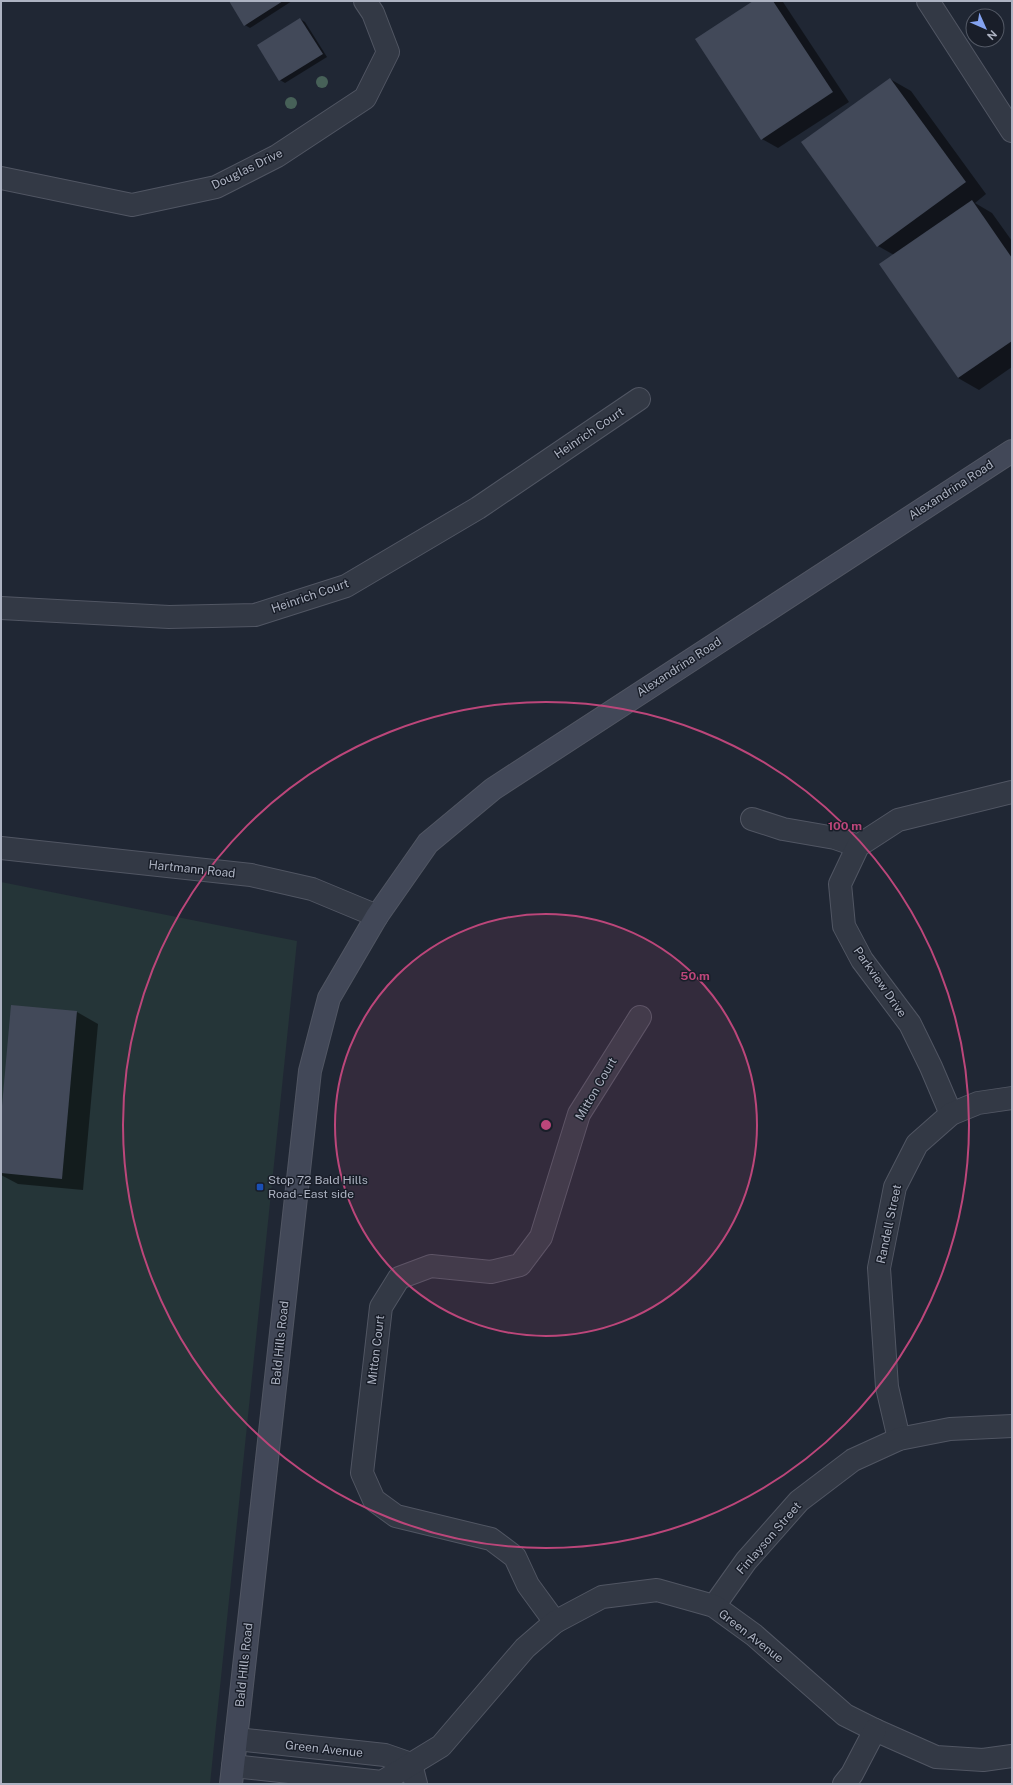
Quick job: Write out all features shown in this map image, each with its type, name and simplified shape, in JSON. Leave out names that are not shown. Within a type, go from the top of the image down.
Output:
[{"type":"main road","name":"Alexandrina Road","points":[[377,916],[428,843],[493,789],[1012,450]]},
{"type":"main road","name":"Bald Hills Road","points":[[232,1775],[310,1071],[329,998],[377,916]]},
{"type":"street","points":[[928,1],[1012,131]]},
{"type":"street","name":"Douglas Drive","points":[[1,178],[132,205],[216,187],[278,156],[366,98],[388,52],[369,7]]},
{"type":"street","name":"Heinrich Court","points":[[1,608],[169,617],[255,615],[346,586],[478,508],[639,399]]},
{"type":"street","points":[[752,819],[783,829],[835,838],[858,846],[898,820],[1012,792]]},
{"type":"street","name":"Parkview Drive","points":[[858,846],[840,884],[844,926],[862,960],[910,1024],[931,1067],[951,1114]]},
{"type":"street","name":"Hartmann Road","points":[[1,848],[251,875],[312,889],[377,916]]},
{"type":"street","name":"Mitton Court","points":[[555,1622],[528,1585],[515,1557],[491,1539],[396,1516],[374,1500],[362,1473],[381,1307],[399,1278],[431,1266],[491,1272],[520,1266],[541,1237],[579,1114],[640,1017]]},
{"type":"street","name":"Randell Street","points":[[899,1439],[886,1387],[880,1268],[895,1187],[917,1144],[951,1114],[978,1103],[1012,1098]]},
{"type":"street","name":"Finlayson Street","points":[[714,1606],[746,1561],[799,1501],[853,1460],[899,1439],[950,1429],[1012,1426]]},
{"type":"street","name":"Green Avenue","points":[[232,1775],[382,1782],[414,1774],[441,1746],[525,1648],[555,1622],[602,1597],[657,1590],[714,1606],[754,1635],[845,1715],[875,1730],[936,1757],[983,1760],[1012,1756]]},
{"type":"street","points":[[844,1784],[852,1774],[875,1730]]},
{"type":"street","name":"Green Avenue","points":[[236,1739],[385,1755],[414,1774]]},
{"type":"shaded area","points":[[1,882],[297,941],[210,1784],[1,1784]]},
{"type":"building","points":[[229,1],[283,1],[244,26]]},
{"type":"building","points":[[753,1],[773,1],[833,92],[761,140],[695,39]]},
{"type":"building","points":[[300,18],[323,54],[279,81],[257,45]]},
{"type":"building","points":[[890,78],[966,182],[877,247],[801,142]]},
{"type":"building","points":[[972,200],[1012,258],[1012,341],[958,378],[879,264]]},
{"type":"building","points":[[11,1005],[77,1011],[62,1179],[1,1173],[1,1117]]},
{"type":"place","name":"Stop 72 Bald Hills Road - East side","points":[[260,1187]]}]
